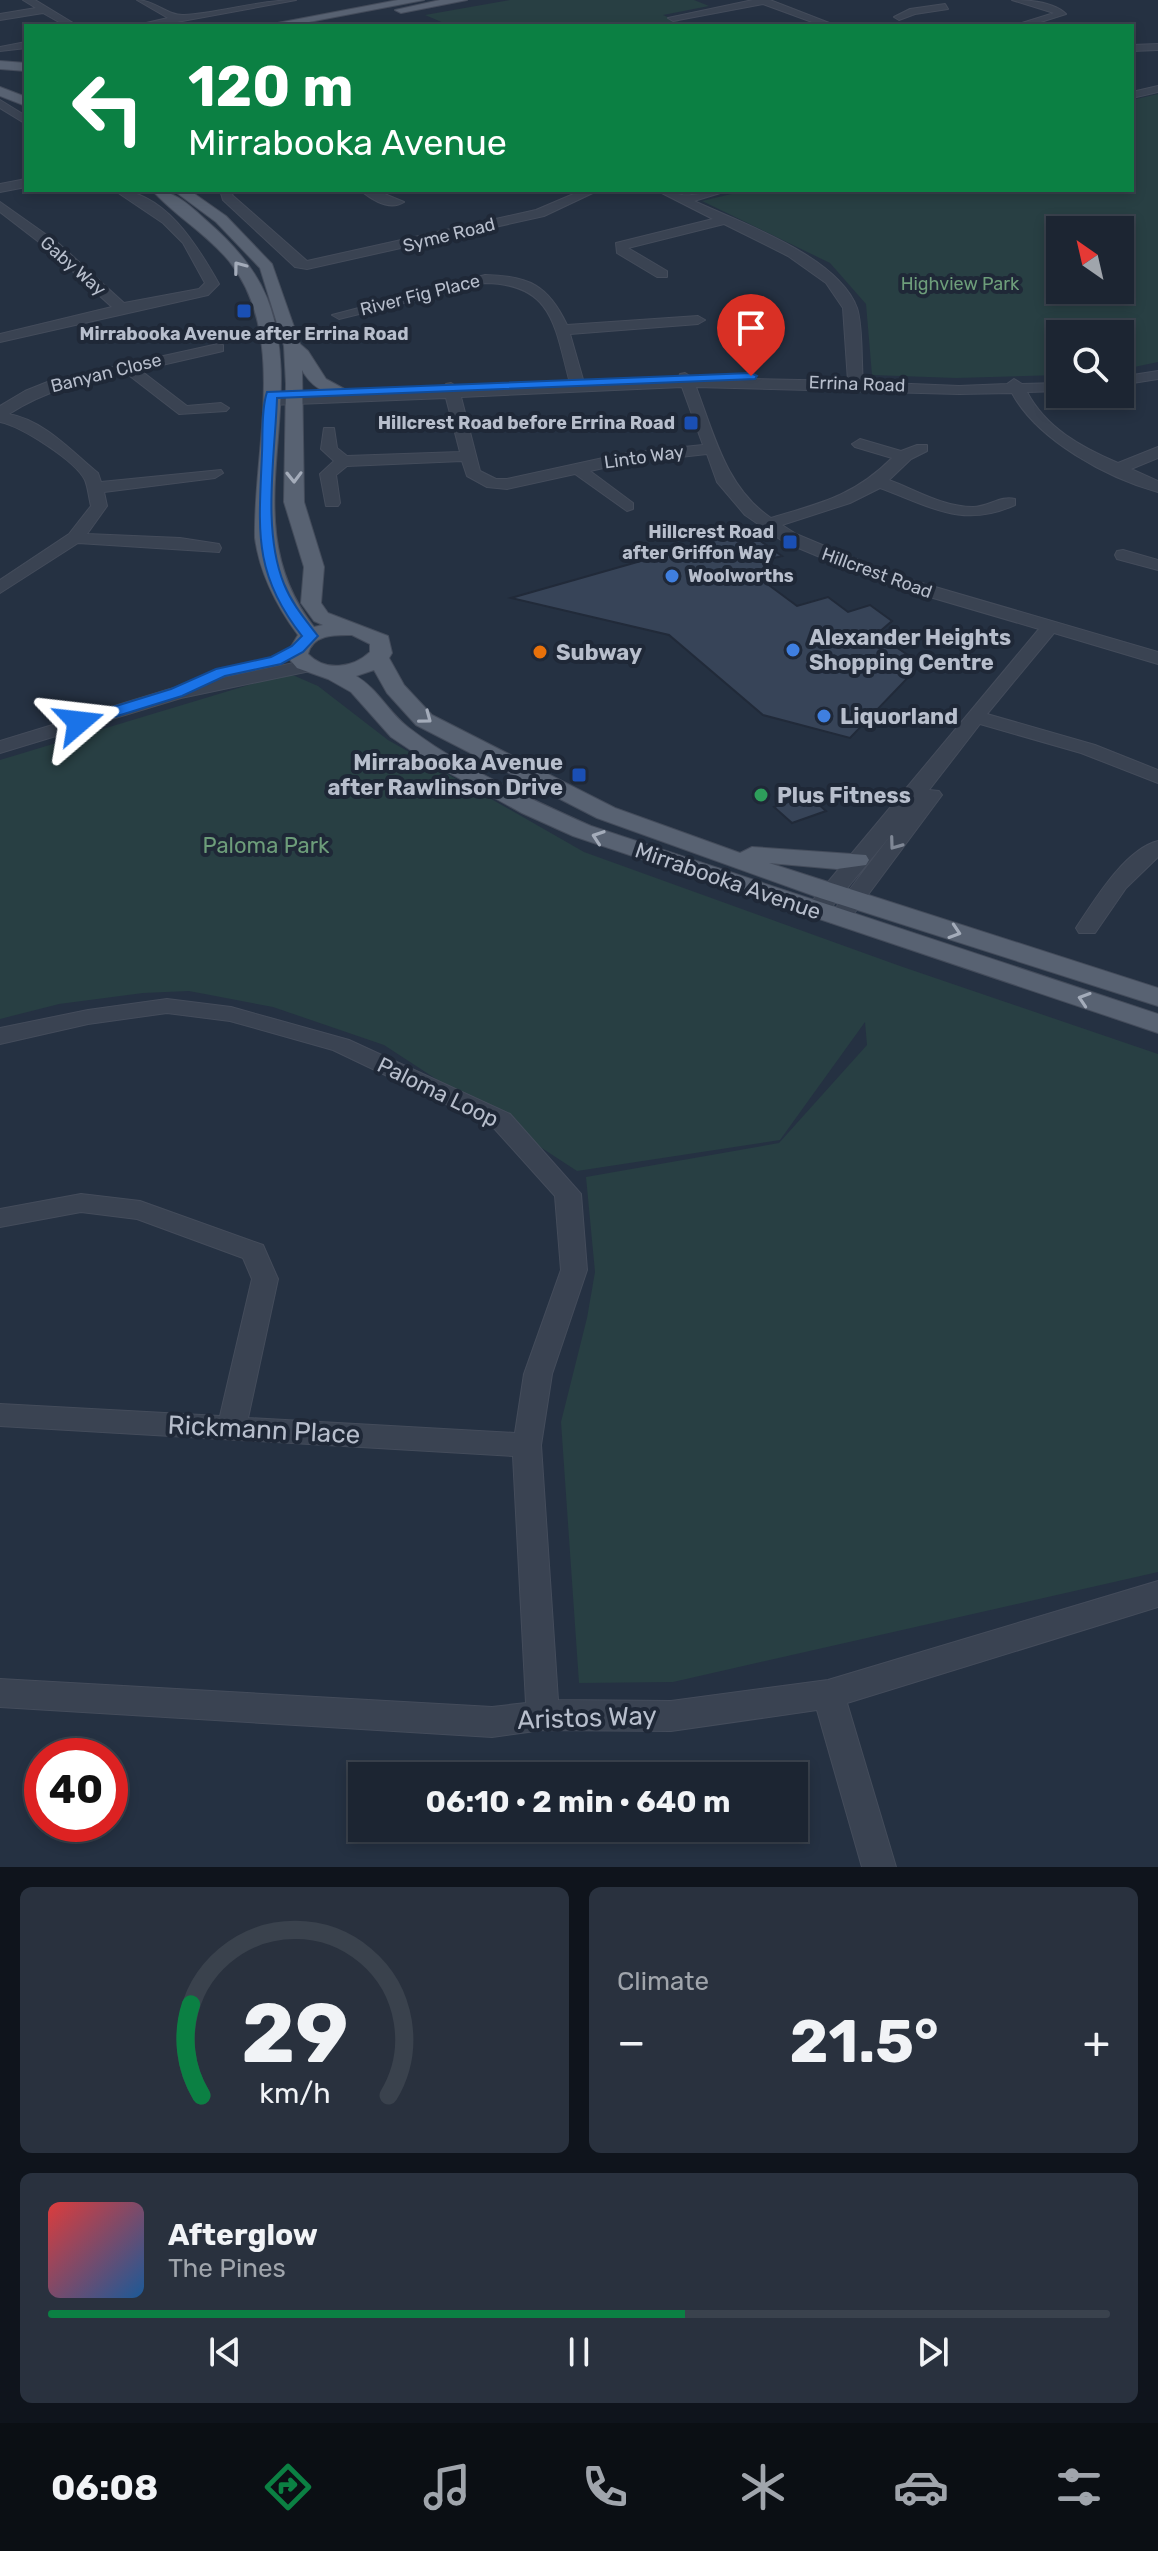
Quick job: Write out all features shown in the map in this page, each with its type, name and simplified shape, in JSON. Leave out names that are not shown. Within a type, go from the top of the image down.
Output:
[{"type":"main road","points":[[280,24],[418,0]]},
{"type":"main road","points":[[324,24],[461,0]]},
{"type":"main road","points":[[1,65],[24,66]]},
{"type":"main road","points":[[0,89],[24,84]]},
{"type":"main road","points":[[0,89],[24,101]]},
{"type":"main road","points":[[162,192],[203,222],[245,274],[263,311],[271,398],[265,539],[276,582],[305,650],[330,630],[353,629]]},
{"type":"main road","name":"Mirrabooka Avenue","points":[[183,192],[221,219],[267,267],[292,346],[294,502],[314,567],[311,603],[321,617],[374,636],[382,647],[378,658],[359,668],[333,672]]},
{"type":"main road","points":[[292,346],[307,357],[313,377],[326,387],[339,391]]},
{"type":"main road","name":"Mirrabooka Avenue","points":[[305,650],[359,687],[399,732],[432,754],[530,808],[582,831],[1158,997]]},
{"type":"main road","name":"Mirrabooka Avenue","points":[[378,658],[395,688],[424,720],[606,813],[682,840],[834,905],[1158,1024]]},
{"type":"main road","points":[[682,840],[763,856],[837,862],[857,860]]},
{"type":"street","points":[[28,0],[69,24]]},
{"type":"street","points":[[142,0],[178,19]]},
{"type":"street","points":[[149,24],[263,2],[291,0]]},
{"type":"street","points":[[673,18],[762,0],[825,24]]},
{"type":"street","points":[[1017,0],[1061,14],[1024,24]]},
{"type":"street","points":[[900,12],[945,7]]},
{"type":"street","points":[[0,17],[44,10]]},
{"type":"street","points":[[3,49],[24,45]]},
{"type":"street","points":[[1134,48],[1158,47]]},
{"type":"street","points":[[1134,85],[1154,90]]},
{"type":"street","points":[[1134,95],[1154,90]]},
{"type":"street","points":[[0,103],[24,120]]},
{"type":"street","points":[[0,188],[24,183]]},
{"type":"street","points":[[121,308],[203,292],[212,284],[188,241],[167,220],[127,192]]},
{"type":"street","name":"Syme Road","points":[[225,192],[300,264],[316,265],[540,213],[588,192]]},
{"type":"street","points":[[369,192],[385,201],[398,202]]},
{"type":"street","points":[[666,192],[793,253],[831,280],[850,308],[856,382]]},
{"type":"street","points":[[682,200],[716,192]]},
{"type":"street","name":"Gaby Way","points":[[0,206],[53,246],[121,308],[106,315],[2,335]]},
{"type":"street","points":[[662,274],[622,250],[621,246],[722,221]]},
{"type":"street","name":"River Fig Place","points":[[339,315],[504,277],[521,282],[547,299],[563,330],[577,384]]},
{"type":"street","points":[[563,330],[698,320]]},
{"type":"street","name":"Banyan Close","points":[[0,415],[30,394],[55,384],[218,348]]},
{"type":"street","points":[[128,367],[184,411],[221,408]]},
{"type":"street","points":[[1134,373],[1158,372]]},
{"type":"street","points":[[1134,378],[1158,372]]},
{"type":"street","name":"Errina Road","points":[[295,396],[686,380],[856,382],[959,390],[1046,385]]},
{"type":"street","name":"Hillcrest Road","points":[[686,380],[725,482],[744,505],[767,524],[819,553],[888,579],[1158,658]]},
{"type":"street","points":[[1015,386],[1031,415],[1055,438],[1158,487]]},
{"type":"street","name":"Errina Road","points":[[271,398],[339,391],[452,389]]},
{"type":"street","name":"Linto Way","points":[[452,389],[473,473],[490,488],[652,454],[711,449]]},
{"type":"street","points":[[0,415],[21,421],[40,432],[92,476],[99,506],[75,538],[0,588]]},
{"type":"street","points":[[329,431],[329,449],[343,461],[379,462],[469,456]]},
{"type":"street","points":[[860,444],[901,456]]},
{"type":"street","points":[[767,524],[832,504],[879,482],[901,456],[922,448]]},
{"type":"street","points":[[1118,469],[1158,452]]},
{"type":"street","points":[[332,503],[328,474],[343,461]]},
{"type":"street","name":"Linto Way","points":[[578,469],[627,506]]},
{"type":"street","points":[[95,488],[215,473]]},
{"type":"street","points":[[879,482],[952,510],[978,515],[1009,502]]},
{"type":"street","points":[[75,538],[180,543],[213,548]]},
{"type":"street","points":[[1123,555],[1158,565]]},
{"type":"street","points":[[834,905],[857,860],[934,771],[1015,685],[1059,628]]},
{"type":"street","points":[[0,747],[305,650]]},
{"type":"street","points":[[982,718],[1100,753],[1158,777]]},
{"type":"street","points":[[834,905],[982,718]]},
{"type":"street","points":[[1087,928],[1118,881],[1136,862],[1158,847]]},
{"type":"street","name":"Paloma Loop","points":[[0,1036],[88,1017],[167,1006],[231,1014],[341,1045],[501,1120],[568,1194],[574,1270],[538,1374],[527,1445],[543,1715]]},
{"type":"street","points":[[0,1218],[81,1203],[140,1210],[254,1252],[265,1279],[231,1428]]},
{"type":"street","name":"Rickmann Place","points":[[0,1415],[527,1445]]},
{"type":"street","name":"Aristos Way","points":[[0,1693],[492,1722],[543,1715],[671,1716],[828,1694],[1158,1594]]},
{"type":"street","points":[[828,1694],[879,1867]]},
{"type":"green space","points":[[510,0],[694,0],[709,6],[663,15],[684,24],[446,24],[425,15]]},
{"type":"green space","name":"Highview Park","points":[[1158,94],[1158,362],[1134,367],[1134,320],[1046,320],[1046,375],[956,378],[872,375],[866,304],[830,263],[702,201],[740,192],[1134,192],[1134,100]]},
{"type":"green space","name":"Paloma Park","points":[[288,673],[318,686],[388,740],[584,852],[900,966],[1158,1054],[1158,1572],[673,1682],[579,1683],[561,1422],[595,1272],[586,1177],[779,1143],[867,1045],[865,1022],[780,1140],[577,1171],[384,1045],[273,1007],[189,991],[143,993],[59,1004],[0,1019],[0,760]]},
{"type":"building","name":"Alexander Heights Shopping Centre","points":[[732,535],[745,543],[759,540],[782,556],[766,560],[784,574],[762,580],[797,606],[828,597],[848,612],[870,605],[892,621],[877,634],[921,664],[850,738],[763,715],[669,635],[511,598]]},
{"type":"building","points":[[808,795],[826,811],[792,823],[774,807]]},
{"type":"place","name":"Mirrabooka Avenue after Errina Road","points":[[244,311]]},
{"type":"place","name":"Hillcrest Road before Errina Road","points":[[691,423]]},
{"type":"place","name":"Hillcrest Road after Griffon Way","points":[[790,542]]},
{"type":"place","name":"Woolworths","points":[[672,576]]},
{"type":"place","name":"Alexander Heights Shopping Centre","points":[[793,650]]},
{"type":"place","name":"Subway","points":[[540,652]]},
{"type":"place","name":"Liquorland","points":[[824,716]]},
{"type":"place","name":"Mirrabooka Avenue after Rawlinson Drive","points":[[579,775]]},
{"type":"place","name":"Plus Fitness","points":[[761,795]]},
{"type":"route","points":[[79,722],[177,693],[221,672],[276,661],[298,649],[310,636],[291,612],[276,582],[265,539],[271,394],[751,376]]}]
